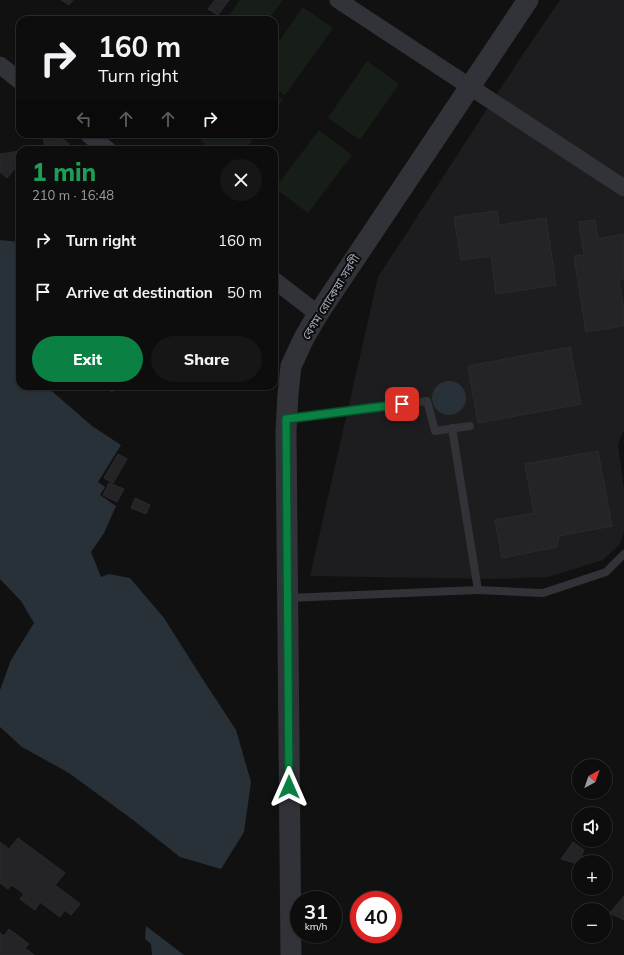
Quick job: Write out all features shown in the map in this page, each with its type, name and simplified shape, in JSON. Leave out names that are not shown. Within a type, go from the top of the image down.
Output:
[{"type":"street","points":[[338,0],[624,188]]},
{"type":"street","name":"বেগম রোকেয়া সরণী","points":[[291,955],[286,419],[292,366],[304,338],[318,314],[528,0]]},
{"type":"street","points":[[0,65],[16,78]]},
{"type":"street","points":[[93,138],[103,146]]},
{"type":"street","points":[[278,283],[318,314]]},
{"type":"lane","points":[[286,419],[427,401],[435,431],[470,426]]},
{"type":"lane","points":[[452,428],[478,590]]},
{"type":"lane","points":[[288,598],[478,590],[543,593],[606,572],[624,554]]},
{"type":"shaded area","points":[[240,0],[283,0],[271,16],[228,16]]},
{"type":"shaded area","points":[[560,0],[624,0],[624,432],[622,433],[618,445],[624,488],[624,531],[620,544],[603,560],[548,577],[495,579],[310,576],[378,277],[519,60]]},
{"type":"shaded area","points":[[303,7],[333,28],[285,95],[278,91],[278,42]]},
{"type":"shaded area","points":[[367,61],[399,84],[360,140],[328,118]]},
{"type":"shaded area","points":[[278,96],[283,100],[278,107]]},
{"type":"shaded area","points":[[319,130],[352,155],[308,213],[278,190],[278,184]]},
{"type":"shaded area","points":[[203,138],[254,138],[248,146],[207,146],[201,141]]},
{"type":"shaded area","points":[[0,240],[16,242],[16,390],[51,390],[92,426],[121,445],[98,482],[105,487],[100,495],[116,506],[104,533],[91,552],[101,577],[109,574],[130,578],[164,618],[236,730],[251,782],[244,832],[221,869],[180,857],[69,773],[22,747],[0,727],[0,690],[11,660],[34,623],[21,601],[0,579]]},
{"type":"shaded area","points":[[446,381],[452,381],[461,386],[465,392],[465,404],[461,410],[452,415],[446,415],[437,410],[432,401],[432,395],[437,386]]},
{"type":"shaded area","points":[[146,926],[184,955],[152,955],[151,944],[145,939]]},
{"type":"building","points":[[61,0],[73,0],[69,5]]},
{"type":"building","points":[[215,0],[229,0],[218,15],[208,9]]},
{"type":"building","points":[[44,138],[62,138],[69,144],[67,146],[45,146]]},
{"type":"building","points":[[16,152],[16,167],[7,178],[0,172],[0,154]]},
{"type":"building","points":[[497,211],[499,225],[546,218],[556,285],[496,294],[491,256],[461,260],[454,217]]},
{"type":"building","points":[[595,220],[598,239],[624,234],[624,279],[619,280],[624,310],[624,326],[586,332],[574,256],[584,255],[579,222]]},
{"type":"building","points":[[570,347],[581,404],[478,423],[468,366]]},
{"type":"building","points":[[598,451],[612,526],[559,536],[557,547],[502,558],[495,520],[534,513],[525,464]]},
{"type":"building","points":[[118,454],[127,459],[113,483],[104,478]]},
{"type":"building","points":[[109,483],[124,489],[117,502],[103,495]]},
{"type":"building","points":[[135,498],[150,505],[146,514],[131,508]]},
{"type":"building","points":[[18,838],[65,873],[55,885],[80,904],[71,915],[65,910],[60,917],[40,902],[35,910],[20,899],[24,894],[12,885],[8,889],[0,883],[0,842],[9,849]]},
{"type":"building","points":[[572,843],[572,847],[580,847],[584,850],[582,855],[572,855],[572,862],[561,859]]},
{"type":"building","points":[[624,896],[624,920],[612,914],[612,911]]},
{"type":"building","points":[[9,929],[29,944],[25,948],[34,955],[0,955],[0,933],[4,936]]},
{"type":"route","points":[[289,787],[286,419],[402,404]]}]
